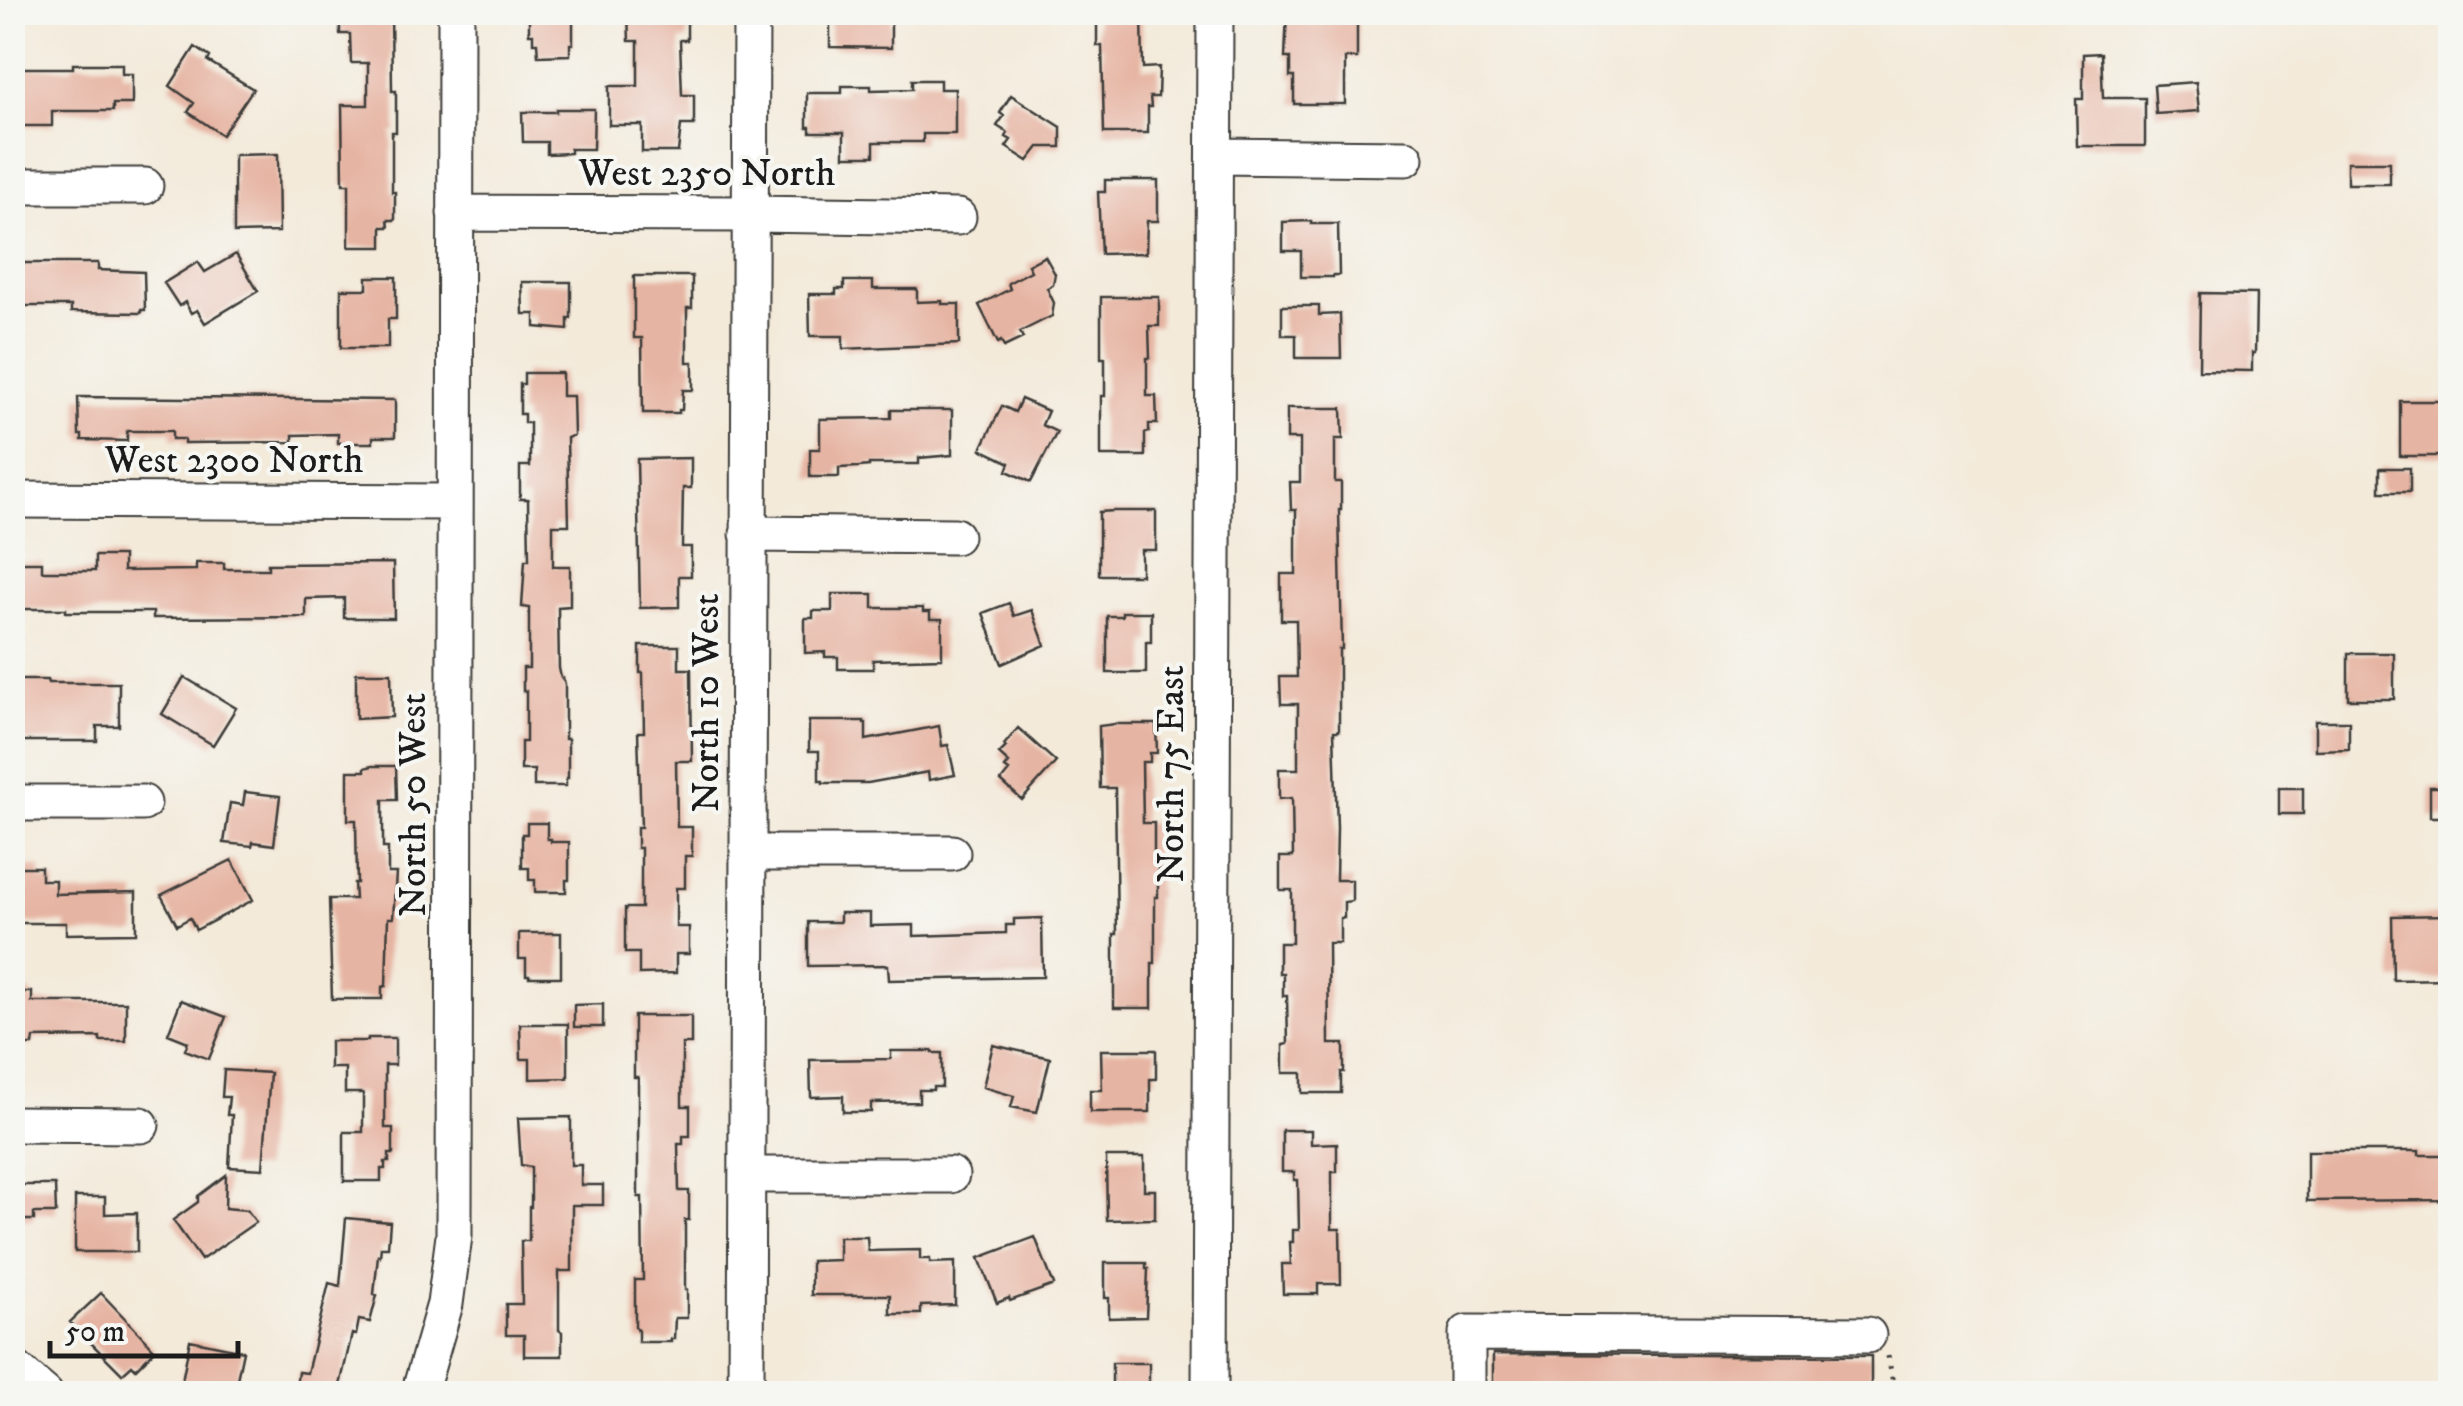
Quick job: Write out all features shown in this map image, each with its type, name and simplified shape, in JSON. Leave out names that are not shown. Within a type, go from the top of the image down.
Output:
[{"type":"street","name":"North 50 West","points":[[419,1394],[446,1304],[454,1236],[456,12]]},
{"type":"street","name":"North 10 West","points":[[746,1394],[752,12]]},
{"type":"street","name":"North 75 East","points":[[1210,1394],[1215,12]]},
{"type":"street","points":[[1215,156],[1406,158]]},
{"type":"street","points":[[12,186],[144,186]]},
{"type":"street","name":"West 2350 North","points":[[455,213],[958,217]]},
{"type":"street","name":"West 2300 North","points":[[12,500],[454,502]]},
{"type":"street","points":[[748,534],[955,536]]},
{"type":"street","points":[[12,803],[142,803]]},
{"type":"street","points":[[748,854],[952,854]]},
{"type":"street","points":[[12,1124],[141,1126]]},
{"type":"street","points":[[748,1175],[951,1175]]},
{"type":"street","points":[[1467,1394],[1467,1333],[1868,1335]]},
{"type":"street","points":[[12,1366],[45,1394]]},
{"type":"building","points":[[391,12],[392,91],[396,91],[396,132],[392,132],[395,220],[388,220],[389,227],[382,227],[382,247],[349,247],[349,184],[343,184],[342,105],[368,105],[368,63],[351,63],[350,34],[340,34],[340,14]]},
{"type":"building","points":[[529,12],[571,12],[570,55],[538,56],[537,43],[529,34]]},
{"type":"building","points":[[687,12],[687,40],[680,40],[682,95],[694,95],[694,125],[681,125],[678,152],[642,152],[642,125],[609,125],[609,86],[638,86],[638,41],[629,41],[628,13]]},
{"type":"building","points":[[830,12],[891,12],[891,48],[830,47]]},
{"type":"building","points":[[1097,12],[1142,12],[1143,68],[1159,67],[1158,97],[1150,97],[1148,107],[1148,133],[1104,133],[1102,46],[1097,46]]},
{"type":"building","points":[[1287,12],[1357,12],[1357,58],[1345,58],[1345,104],[1294,104],[1294,77],[1290,77],[1290,58],[1285,58]]},
{"type":"building","points":[[195,47],[210,57],[208,61],[253,89],[222,135],[188,112],[194,103],[170,86]]},
{"type":"building","points":[[2101,53],[2103,98],[2145,98],[2145,146],[2077,146],[2076,99],[2083,99],[2083,54]]},
{"type":"building","points":[[73,64],[122,64],[122,74],[132,74],[132,104],[113,104],[113,111],[52,111],[52,126],[12,126],[12,68],[73,68]]},
{"type":"building","points":[[912,80],[940,80],[940,89],[955,89],[955,134],[923,134],[923,142],[874,142],[874,156],[844,156],[844,132],[810,132],[807,127],[807,93],[842,93],[842,86],[912,89]]},
{"type":"building","points":[[2196,82],[2199,111],[2156,114],[2154,85]]},
{"type":"building","points":[[1011,95],[1061,127],[1061,147],[1039,147],[1028,161],[1006,147],[1011,140],[1006,137],[1008,133],[997,126]]},
{"type":"building","points":[[594,109],[593,149],[547,154],[547,142],[523,142],[522,112]]},
{"type":"building","points":[[278,154],[279,232],[234,233],[234,155]]},
{"type":"building","points":[[2347,162],[2390,162],[2390,184],[2347,184]]},
{"type":"building","points":[[1105,180],[1158,180],[1158,221],[1147,221],[1146,253],[1101,254],[1098,192],[1105,192]]},
{"type":"building","points":[[1283,222],[1338,224],[1339,275],[1301,277],[1301,251],[1283,251]]},
{"type":"building","points":[[236,254],[258,291],[205,323],[197,310],[191,313],[185,302],[179,306],[164,283],[198,262],[205,272]]},
{"type":"building","points":[[1045,256],[1055,274],[1053,285],[1047,288],[1054,303],[1052,316],[1020,332],[1023,338],[1004,347],[1001,341],[998,343],[979,305],[1010,289],[1008,283],[1031,271],[1028,265]]},
{"type":"building","points":[[12,263],[98,263],[98,270],[144,272],[145,310],[71,312],[71,306],[12,306]]},
{"type":"building","points":[[634,276],[692,276],[692,308],[687,308],[687,362],[693,362],[693,390],[683,390],[679,413],[643,413],[642,338],[634,338]]},
{"type":"building","points":[[367,277],[396,277],[396,319],[388,319],[388,348],[341,348],[341,289],[367,289]]},
{"type":"building","points":[[844,281],[873,281],[873,289],[917,289],[917,302],[959,304],[959,344],[843,349],[843,336],[810,336],[809,294],[836,294],[836,289],[844,289]]},
{"type":"building","points":[[522,282],[571,282],[568,330],[535,327],[535,314],[523,314]]},
{"type":"building","points":[[2200,293],[2256,294],[2252,371],[2199,370]]},
{"type":"building","points":[[1101,297],[1159,297],[1159,326],[1149,326],[1147,358],[1147,396],[1156,396],[1157,424],[1149,424],[1149,432],[1145,433],[1145,456],[1101,456],[1105,358],[1101,358]]},
{"type":"building","points":[[1282,306],[1319,306],[1319,315],[1340,314],[1341,358],[1296,358],[1296,335],[1282,335]]},
{"type":"building","points":[[524,373],[562,373],[562,396],[573,396],[574,435],[567,438],[569,525],[553,525],[553,566],[570,566],[570,606],[558,607],[559,668],[565,684],[568,739],[566,786],[534,786],[534,770],[521,770],[521,742],[526,742],[523,668],[529,668],[529,608],[522,607],[525,560],[529,560],[528,499],[520,499],[520,466],[530,466],[530,423],[524,423],[524,414],[520,414]]},
{"type":"building","points":[[78,397],[395,400],[395,437],[373,437],[373,443],[338,443],[338,434],[293,435],[293,442],[184,443],[184,439],[172,439],[172,431],[127,431],[127,441],[82,440]]},
{"type":"building","points":[[1021,399],[1048,411],[1042,425],[1057,432],[1031,482],[1007,471],[1010,463],[981,449],[1002,406],[1015,412]]},
{"type":"building","points":[[2400,401],[2450,401],[2450,456],[2400,456]]},
{"type":"building","points":[[1287,408],[1342,408],[1343,439],[1335,439],[1335,482],[1341,482],[1342,649],[1339,731],[1334,731],[1336,880],[1352,880],[1352,901],[1344,902],[1340,943],[1328,943],[1329,1044],[1344,1044],[1341,1093],[1302,1093],[1302,1073],[1283,1073],[1283,1045],[1288,1044],[1287,996],[1283,996],[1283,973],[1279,973],[1279,943],[1292,943],[1292,890],[1280,890],[1280,857],[1293,857],[1292,798],[1279,799],[1279,769],[1298,769],[1298,704],[1281,704],[1280,677],[1297,677],[1296,620],[1281,620],[1281,574],[1296,574],[1296,510],[1291,510],[1290,482],[1300,482],[1300,439],[1287,439]]},
{"type":"building","points":[[891,410],[952,410],[952,455],[919,458],[919,464],[839,468],[839,477],[810,477],[810,449],[820,449],[820,419],[891,418]]},
{"type":"building","points":[[691,458],[691,488],[683,488],[682,547],[691,547],[691,576],[679,576],[679,607],[640,608],[637,459]]},
{"type":"building","points":[[2380,468],[2410,468],[2410,492],[2380,492]]},
{"type":"building","points":[[1156,511],[1156,550],[1141,550],[1141,575],[1099,575],[1099,512]]},
{"type":"building","points":[[95,556],[123,556],[123,571],[196,570],[196,563],[224,563],[224,569],[268,569],[268,564],[393,563],[394,618],[344,618],[344,598],[306,599],[306,617],[153,618],[153,612],[12,609],[12,562],[42,562],[42,571],[95,571]]},
{"type":"building","points":[[832,594],[873,594],[873,608],[923,608],[923,612],[930,612],[930,619],[942,619],[942,658],[873,660],[873,669],[838,669],[838,657],[825,657],[825,652],[805,653],[805,618],[813,618],[813,611],[832,611]]},
{"type":"building","points":[[1009,603],[1014,616],[1032,610],[1045,645],[1002,664],[983,613]]},
{"type":"building","points":[[1122,612],[1151,612],[1146,673],[1107,673],[1107,616],[1122,616]]},
{"type":"building","points":[[640,646],[679,646],[679,669],[691,669],[692,761],[676,761],[677,827],[692,827],[692,856],[685,856],[685,888],[676,888],[676,927],[689,927],[689,954],[676,954],[676,973],[639,974],[639,953],[625,953],[625,908],[641,908],[641,848],[637,848],[637,827],[641,827],[638,732],[644,732]]},
{"type":"building","points":[[2348,653],[2394,653],[2394,699],[2348,699]]},
{"type":"building","points":[[356,673],[391,673],[392,717],[356,719]]},
{"type":"building","points":[[184,677],[236,708],[213,745],[162,714]]},
{"type":"building","points":[[12,680],[119,683],[119,726],[97,726],[97,741],[17,741],[17,719],[12,719]]},
{"type":"building","points":[[809,721],[864,721],[866,740],[939,726],[942,746],[948,745],[955,775],[929,780],[928,772],[868,783],[823,783],[819,781],[819,751],[809,751]]},
{"type":"building","points":[[2315,721],[2349,721],[2349,749],[2315,750]]},
{"type":"building","points":[[1156,724],[1157,753],[1150,753],[1150,762],[1142,762],[1143,823],[1154,823],[1154,866],[1158,866],[1152,1008],[1114,1008],[1115,788],[1100,788],[1099,726]]},
{"type":"building","points":[[1018,728],[1056,762],[1022,800],[1001,781],[1009,771],[1005,768],[1009,763],[999,754]]},
{"type":"building","points":[[372,766],[396,766],[397,800],[383,800],[383,848],[388,848],[388,873],[396,873],[393,918],[388,918],[386,986],[382,987],[382,999],[332,999],[329,899],[355,899],[357,883],[356,820],[348,820],[348,771],[365,771]]},
{"type":"building","points":[[2430,787],[2450,787],[2450,817],[2430,817]]},
{"type":"building","points":[[2279,788],[2303,788],[2303,814],[2279,814]]},
{"type":"building","points":[[245,792],[280,796],[274,845],[224,843],[230,803],[243,805]]},
{"type":"building","points":[[527,823],[547,823],[547,839],[569,842],[566,892],[535,892],[529,868],[522,868],[522,834],[527,834]]},
{"type":"building","points":[[232,860],[253,900],[196,930],[190,918],[177,925],[161,895]]},
{"type":"building","points":[[12,867],[41,867],[41,880],[55,880],[55,894],[136,892],[136,933],[66,934],[66,923],[12,923]]},
{"type":"building","points":[[840,913],[870,913],[870,926],[914,925],[914,936],[1006,933],[1006,925],[1014,925],[1014,919],[1042,918],[1043,977],[889,980],[888,965],[808,966],[808,922],[840,922]]},
{"type":"building","points":[[2450,915],[2450,979],[2393,980],[2392,916]]},
{"type":"building","points":[[519,933],[561,933],[561,977],[526,975],[526,959],[519,959]]},
{"type":"building","points":[[12,992],[32,992],[32,1002],[126,1002],[126,1041],[100,1041],[100,1037],[34,1038],[33,1045],[12,1045]]},
{"type":"building","points":[[181,1000],[226,1017],[209,1059],[185,1050],[188,1042],[168,1034]]},
{"type":"building","points":[[603,1004],[603,1027],[574,1027],[574,1005]]},
{"type":"building","points":[[634,1016],[691,1016],[691,1044],[682,1044],[682,1106],[690,1106],[690,1136],[683,1136],[683,1144],[678,1144],[679,1191],[689,1191],[689,1220],[685,1220],[687,1318],[675,1318],[671,1342],[638,1342],[635,1326],[635,1280],[643,1280]]},
{"type":"building","points":[[520,1024],[568,1024],[568,1078],[530,1079],[530,1059],[521,1059]]},
{"type":"building","points":[[395,1038],[395,1065],[385,1065],[385,1128],[393,1128],[393,1154],[389,1154],[385,1169],[381,1169],[381,1181],[344,1181],[344,1132],[363,1132],[363,1093],[345,1093],[345,1068],[330,1068],[330,1041]]},
{"type":"building","points":[[993,1045],[1050,1058],[1037,1112],[1011,1107],[1014,1096],[983,1087]]},
{"type":"building","points":[[1101,1050],[1156,1050],[1156,1079],[1150,1079],[1150,1112],[1090,1112],[1090,1090],[1102,1090]]},
{"type":"building","points":[[891,1051],[942,1053],[942,1087],[919,1090],[919,1102],[871,1103],[871,1112],[843,1112],[843,1096],[811,1097],[810,1060],[891,1059]]},
{"type":"building","points":[[224,1070],[270,1073],[263,1169],[229,1167],[232,1115],[227,1115],[229,1097],[222,1097]]},
{"type":"building","points":[[571,1117],[571,1165],[581,1165],[581,1185],[603,1185],[603,1205],[572,1205],[572,1271],[559,1271],[562,1356],[524,1356],[524,1335],[506,1335],[506,1304],[522,1304],[521,1241],[529,1241],[531,1207],[531,1167],[521,1165],[518,1118]]},
{"type":"building","points":[[1282,1130],[1311,1130],[1311,1144],[1337,1143],[1337,1172],[1332,1172],[1332,1229],[1340,1229],[1341,1284],[1318,1284],[1318,1294],[1283,1294],[1282,1264],[1291,1264],[1290,1242],[1293,1230],[1299,1230],[1298,1180],[1294,1180],[1294,1172],[1282,1172]]},
{"type":"building","points":[[2307,1151],[2419,1151],[2419,1155],[2450,1155],[2450,1200],[2307,1201]]},
{"type":"building","points":[[1106,1157],[1144,1157],[1144,1190],[1155,1190],[1155,1219],[1107,1220]]},
{"type":"building","points":[[226,1175],[225,1208],[247,1210],[256,1222],[201,1260],[173,1220]]},
{"type":"building","points":[[12,1185],[55,1185],[56,1213],[34,1213],[34,1220],[12,1220]]},
{"type":"building","points":[[75,1197],[105,1197],[105,1214],[137,1213],[137,1252],[75,1252]]},
{"type":"building","points":[[346,1218],[390,1222],[388,1247],[381,1247],[378,1255],[374,1294],[377,1295],[370,1322],[359,1320],[356,1335],[352,1334],[338,1394],[295,1394],[298,1372],[307,1373],[329,1283],[340,1286]]},
{"type":"building","points":[[839,1237],[867,1237],[868,1251],[920,1250],[920,1259],[930,1259],[930,1263],[955,1262],[955,1305],[921,1306],[921,1314],[890,1314],[890,1295],[811,1295],[811,1261],[839,1260]]},
{"type":"building","points":[[1035,1237],[1054,1285],[997,1303],[979,1258]]},
{"type":"building","points":[[1105,1263],[1146,1263],[1146,1317],[1109,1318]]},
{"type":"building","points":[[101,1293],[155,1350],[136,1369],[132,1365],[122,1374],[70,1322]]},
{"type":"building","points":[[190,1340],[243,1351],[235,1389],[216,1384],[214,1394],[180,1391]]},
{"type":"building","points":[[1493,1354],[1871,1356],[1871,1394],[1493,1394]]},
{"type":"building","points":[[1112,1363],[1149,1363],[1149,1394],[1112,1394]]}]
